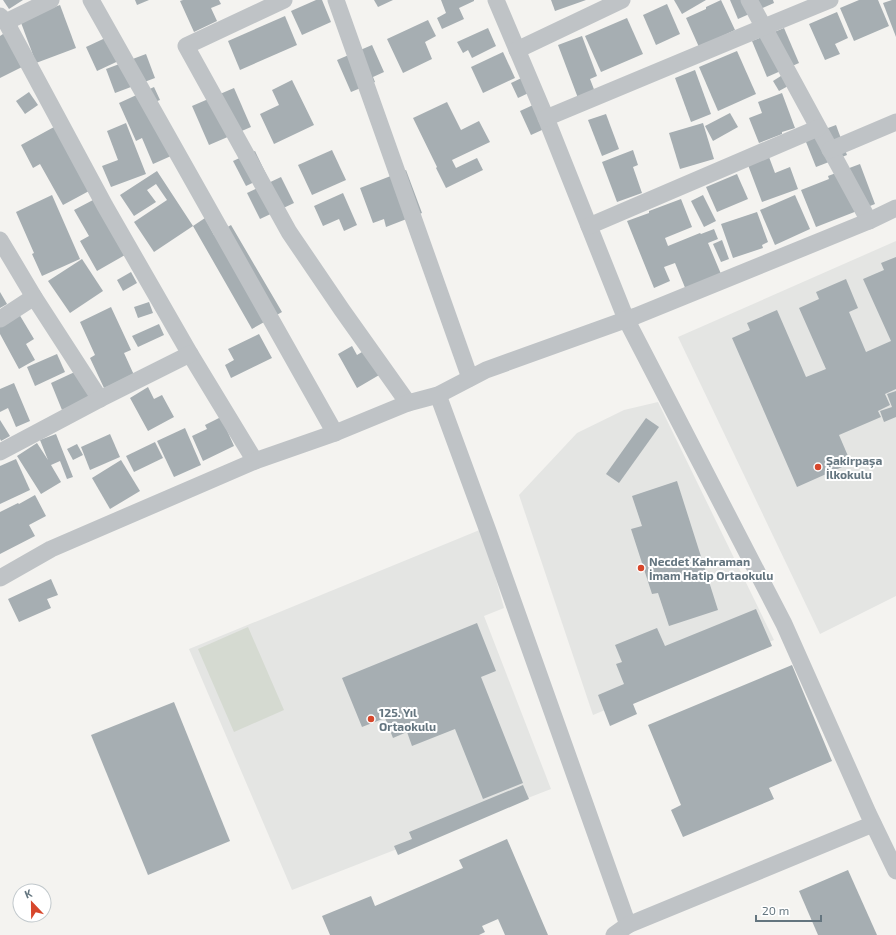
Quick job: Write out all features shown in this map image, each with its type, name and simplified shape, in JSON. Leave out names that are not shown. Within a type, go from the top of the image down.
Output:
[{"type":"street","points":[[50,0],[3,19],[105,206],[190,354],[255,461]]},
{"type":"street","points":[[91,0],[335,433]]},
{"type":"street","points":[[284,0],[186,46],[289,232],[408,403]]},
{"type":"street","points":[[336,0],[470,378]]},
{"type":"street","points":[[496,0],[546,118],[626,320],[784,624],[873,824],[896,871]]},
{"type":"street","points":[[517,50],[622,0]]},
{"type":"street","points":[[749,0],[869,221]]},
{"type":"street","points":[[546,118],[830,0]]},
{"type":"street","points":[[830,150],[896,122]]},
{"type":"street","points":[[589,226],[818,128]]},
{"type":"street","points":[[0,578],[50,549],[255,461],[335,433],[408,403],[438,394],[486,370],[626,320],[869,221],[896,208]]},
{"type":"street","points":[[0,240],[34,297],[100,399]]},
{"type":"street","points":[[0,319],[34,297]]},
{"type":"street","points":[[0,452],[100,399],[190,354]]},
{"type":"street","points":[[438,394],[628,925]]},
{"type":"street","points":[[614,935],[628,925],[873,824]]},
{"type":"shaded area","name":"Şakirpaşa İlkokulu","points":[[896,241],[896,596],[820,634],[678,337]]},
{"type":"shaded area","name":"Necdet Kahraman İmam Hatip Ortaokulu","points":[[658,402],[774,640],[593,715],[519,495],[577,433],[624,410]]},
{"type":"shaded area","name":"125. Yıl Ortaokulu","points":[[482,529],[504,608],[484,616],[551,789],[292,890],[189,649]]},
{"type":"shaded area","points":[[248,627],[284,710],[234,732],[198,649]]},
{"type":"building","points":[[3,0],[23,0],[9,9]]},
{"type":"building","points":[[135,0],[149,0],[137,5]]},
{"type":"building","points":[[219,0],[221,4],[211,8],[217,21],[194,32],[180,1]]},
{"type":"building","points":[[316,0],[322,0],[331,22],[302,35],[291,11]]},
{"type":"building","points":[[374,0],[393,0],[378,7]]},
{"type":"building","points":[[441,0],[474,1],[459,8],[464,19],[442,29],[437,18],[446,13]]},
{"type":"building","points":[[551,0],[586,0],[555,11]]},
{"type":"building","points":[[674,0],[706,0],[682,14]]},
{"type":"building","points":[[721,0],[735,30],[699,47],[686,18]]},
{"type":"building","points":[[730,0],[773,0],[774,3],[738,19]]},
{"type":"building","points":[[859,0],[878,0],[889,26],[854,41],[840,8]]},
{"type":"building","points":[[896,0],[896,37],[883,3]]},
{"type":"building","points":[[667,4],[680,34],[656,45],[643,15]]},
{"type":"building","points":[[60,5],[76,48],[36,63],[20,20]]},
{"type":"building","points":[[837,12],[848,38],[835,44],[840,54],[825,60],[809,24]]},
{"type":"building","points":[[285,16],[297,45],[240,70],[228,41]]},
{"type":"building","points":[[627,18],[643,54],[601,72],[585,36]]},
{"type":"building","points":[[428,20],[436,36],[425,42],[432,59],[403,73],[387,39]]},
{"type":"building","points":[[488,28],[496,46],[472,58],[468,50],[463,53],[457,42]]},
{"type":"building","points":[[784,28],[799,63],[767,77],[752,41]]},
{"type":"building","points":[[6,32],[24,66],[0,78],[0,36]]},
{"type":"building","points":[[116,33],[127,57],[97,71],[86,47]]},
{"type":"building","points":[[582,36],[597,76],[590,79],[595,92],[578,98],[558,45]]},
{"type":"building","points":[[372,45],[384,72],[373,77],[375,82],[351,92],[337,60]]},
{"type":"building","points":[[737,51],[756,94],[718,111],[699,67]]},
{"type":"building","points":[[503,52],[515,78],[483,93],[471,67]]},
{"type":"building","points":[[146,54],[155,78],[115,93],[106,69]]},
{"type":"building","points":[[695,70],[711,114],[691,122],[675,78]]},
{"type":"building","points":[[530,74],[537,89],[518,98],[511,83]]},
{"type":"building","points":[[784,74],[790,85],[779,91],[773,81]]},
{"type":"building","points":[[292,80],[314,125],[274,144],[260,114],[279,105],[272,90]]},
{"type":"building","points":[[154,87],[160,100],[152,103],[180,152],[153,164],[142,138],[136,141],[119,103]]},
{"type":"building","points":[[234,88],[251,127],[209,145],[192,106]]},
{"type":"building","points":[[29,92],[38,105],[25,114],[16,101]]},
{"type":"building","points":[[782,93],[795,128],[782,132],[782,134],[759,143],[749,118],[762,113],[758,102]]},
{"type":"building","points":[[544,100],[555,124],[531,135],[520,111]]},
{"type":"building","points":[[447,102],[461,130],[479,121],[490,142],[452,160],[456,168],[477,158],[483,170],[446,188],[413,118]]},
{"type":"building","points":[[730,113],[738,127],[713,141],[705,126]]},
{"type":"building","points":[[606,114],[619,149],[602,156],[588,120]]},
{"type":"building","points":[[126,123],[146,174],[111,187],[102,166],[118,160],[107,131]]},
{"type":"building","points":[[703,123],[714,159],[680,169],[669,133]]},
{"type":"building","points":[[836,125],[847,155],[816,167],[804,137]]},
{"type":"building","points":[[54,127],[89,191],[63,205],[40,164],[33,168],[21,145]]},
{"type":"building","points":[[332,150],[346,180],[312,195],[298,165]]},
{"type":"building","points":[[633,150],[638,165],[633,167],[642,193],[617,202],[602,162]]},
{"type":"building","points":[[255,151],[267,176],[246,186],[233,161]]},
{"type":"building","points":[[769,157],[775,173],[790,167],[798,189],[762,202],[748,165]]},
{"type":"building","points":[[860,164],[875,204],[816,227],[801,190],[829,179],[828,176]]},
{"type":"building","points":[[406,170],[422,213],[386,227],[384,219],[373,223],[360,188]]},
{"type":"building","points":[[157,171],[193,226],[154,252],[134,222],[167,200],[156,184],[147,190],[156,202],[134,216],[120,195]]},
{"type":"building","points":[[737,174],[748,199],[717,212],[706,187]]},
{"type":"building","points":[[281,177],[294,203],[260,219],[247,193]]},
{"type":"building","points":[[343,193],[357,225],[344,231],[339,219],[323,226],[314,206]]},
{"type":"building","points":[[52,195],[80,259],[42,276],[32,254],[34,253],[16,212]]},
{"type":"building","points":[[703,195],[716,221],[704,227],[691,201]]},
{"type":"building","points":[[795,195],[810,229],[775,245],[760,210]]},
{"type":"building","points":[[681,199],[692,227],[665,238],[668,246],[714,229],[718,239],[708,243],[721,274],[686,290],[675,263],[664,267],[670,281],[654,288],[627,221]]},
{"type":"building","points":[[93,200],[125,255],[97,271],[80,241],[89,236],[74,210]]},
{"type":"building","points":[[757,212],[768,242],[762,245],[763,248],[733,258],[721,224]]},
{"type":"building","points":[[205,218],[214,235],[231,225],[282,312],[252,329],[193,226]]},
{"type":"building","points":[[722,240],[729,259],[721,262],[713,244]]},
{"type":"building","points":[[896,257],[896,389],[885,394],[890,405],[878,411],[881,417],[839,435],[851,463],[797,487],[732,338],[750,330],[747,323],[777,310],[806,377],[826,369],[799,308],[819,299],[816,292],[846,279],[858,308],[849,312],[866,352],[891,341],[863,279],[884,270],[881,263]]},
{"type":"building","points":[[82,259],[103,291],[70,313],[48,281]]},
{"type":"building","points":[[131,272],[137,283],[123,291],[117,280]]},
{"type":"building","points":[[0,292],[7,304],[0,308]]},
{"type":"building","points":[[149,302],[153,313],[138,318],[134,307]]},
{"type":"building","points":[[111,307],[131,350],[124,353],[134,375],[104,388],[90,358],[95,355],[80,322]]},
{"type":"building","points":[[19,314],[34,339],[26,344],[35,360],[19,369],[0,334],[0,324]]},
{"type":"building","points":[[159,324],[164,335],[138,347],[132,336]]},
{"type":"building","points":[[259,334],[272,358],[231,378],[225,365],[234,360],[228,349]]},
{"type":"building","points":[[352,346],[357,355],[372,346],[386,371],[357,388],[338,354]]},
{"type":"building","points":[[57,354],[65,372],[35,386],[27,367]]},
{"type":"building","points":[[79,370],[91,397],[62,410],[51,383]]},
{"type":"building","points":[[14,383],[30,421],[16,427],[8,408],[0,412],[0,389]]},
{"type":"building","points":[[148,387],[154,399],[162,395],[174,417],[148,431],[130,398]]},
{"type":"building","points":[[896,391],[896,417],[884,422],[880,411],[892,407],[887,394]]},
{"type":"building","points":[[221,417],[234,446],[203,461],[192,436],[207,429],[205,425]]},
{"type":"building","points":[[646,418],[659,427],[619,483],[606,474]]},
{"type":"building","points":[[0,420],[10,436],[1,441],[0,439]]},
{"type":"building","points":[[185,428],[201,465],[174,477],[157,441]]},
{"type":"building","points":[[56,434],[73,477],[67,479],[60,461],[51,465],[61,482],[41,494],[17,456],[37,443],[48,460],[40,440]]},
{"type":"building","points":[[110,434],[120,457],[90,470],[81,447]]},
{"type":"building","points":[[155,442],[163,458],[134,472],[126,456]]},
{"type":"building","points":[[77,444],[83,455],[73,460],[67,449]]},
{"type":"building","points":[[16,459],[30,490],[0,504],[0,466]]},
{"type":"building","points":[[121,460],[140,491],[110,509],[92,478]]},
{"type":"building","points":[[677,481],[718,610],[669,626],[658,593],[652,594],[631,529],[642,526],[632,496]]},
{"type":"building","points":[[35,495],[46,516],[29,525],[35,536],[0,554],[0,512]]},
{"type":"building","points":[[51,579],[58,595],[47,599],[51,608],[19,622],[8,599]]},
{"type":"building","points":[[756,609],[772,646],[633,704],[637,714],[610,726],[598,695],[624,684],[616,664],[622,662],[615,645],[657,628],[665,646]]},
{"type":"building","points":[[477,623],[496,671],[481,677],[523,783],[483,799],[455,729],[412,746],[407,732],[393,738],[385,718],[362,727],[342,678]]},
{"type":"building","points":[[792,665],[832,761],[769,788],[774,799],[683,837],[671,810],[681,805],[648,725]]},
{"type":"building","points":[[174,702],[230,841],[148,875],[91,735]]},
{"type":"building","points":[[523,785],[529,799],[398,855],[394,846],[412,839],[409,832]]},
{"type":"building","points":[[507,839],[548,935],[505,935],[498,919],[482,926],[485,932],[479,935],[330,935],[322,916],[371,896],[375,906],[463,868],[459,860]]},
{"type":"building","points":[[848,870],[877,935],[818,935],[799,891]]},
{"type":"place","name":"Şakirpaşa İlkokulu","points":[[818,467]]},
{"type":"place","name":"Necdet Kahraman İmam Hatip Ortaokulu","points":[[641,568]]},
{"type":"place","name":"125. Yıl Ortaokulu","points":[[371,719]]}]
